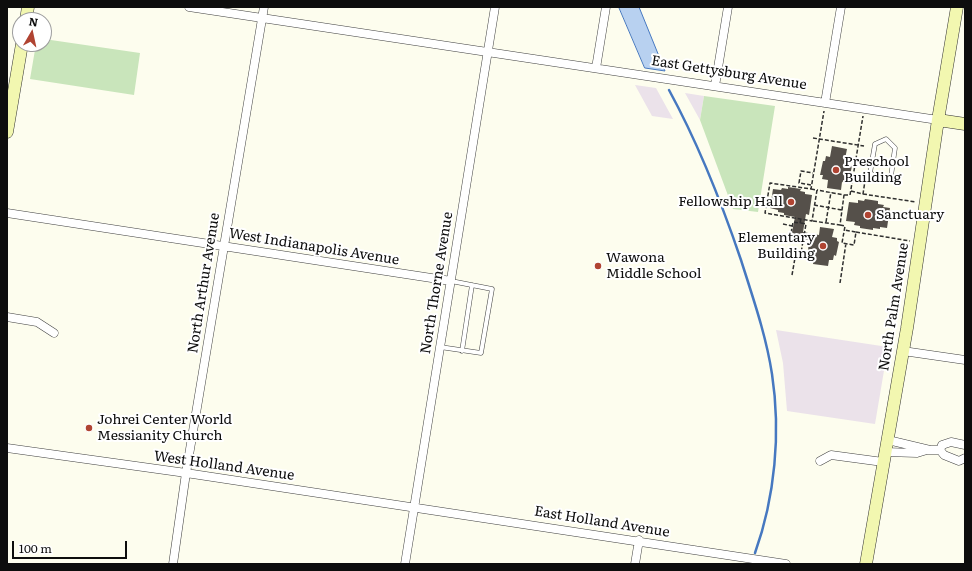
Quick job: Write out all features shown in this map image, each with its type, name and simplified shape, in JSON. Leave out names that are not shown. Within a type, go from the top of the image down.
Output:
[{"type":"main road","name":"North Palm Avenue","points":[[866,564],[903,351],[938,120],[957,7]]},
{"type":"main road","points":[[7,132],[21,52]]},
{"type":"main road","name":"East Gettysburg Avenue","points":[[938,120],[965,124]]},
{"type":"street","name":"East Gettysburg Avenue","points":[[190,7],[938,120]]},
{"type":"street","name":"North Arthur Avenue","points":[[173,564],[186,473],[223,246],[264,7]]},
{"type":"street","name":"North Thorne Avenue","points":[[405,564],[495,7]]},
{"type":"street","points":[[596,68],[606,7]]},
{"type":"street","points":[[715,86],[728,7]]},
{"type":"street","points":[[825,103],[841,7]]},
{"type":"street","name":"West Indianapolis Avenue","points":[[7,213],[451,281]]},
{"type":"street","points":[[7,318],[37,322],[54,333]]},
{"type":"street","points":[[903,351],[965,360]]},
{"type":"street","points":[[940,450],[942,446],[951,442],[965,445]]},
{"type":"street","name":"West Holland Avenue","points":[[7,448],[414,507]]},
{"type":"street","points":[[886,451],[917,453],[930,450]]},
{"type":"street","points":[[820,461],[831,455],[886,451],[940,450]]},
{"type":"street","points":[[940,450],[944,455],[959,461],[965,458]]},
{"type":"street","name":"East Holland Avenue","points":[[414,507],[639,540],[786,564]]},
{"type":"street","points":[[635,564],[639,540]]},
{"type":"lane","points":[[886,139],[895,148],[890,176],[880,179],[870,173],[875,144],[886,139]]},
{"type":"lane","points":[[440,347],[481,353],[492,289],[451,281]]},
{"type":"lane","points":[[462,351],[472,285]]},
{"type":"path","points":[[811,189],[825,103]]},
{"type":"path","points":[[856,232],[854,245],[842,243],[845,226],[765,213],[770,183],[850,196],[864,109]]},
{"type":"path","points":[[813,138],[864,146]]},
{"type":"path","points":[[811,185],[799,183],[801,171],[813,173]]},
{"type":"path","points":[[853,179],[865,181],[863,194]]},
{"type":"path","points":[[812,221],[817,190]]},
{"type":"path","points":[[851,191],[925,204]]},
{"type":"path","points":[[826,223],[831,192]]},
{"type":"path","points":[[840,225],[844,195]]},
{"type":"path","points":[[814,206],[842,210]]},
{"type":"path","points":[[800,223],[801,219]]},
{"type":"path","points":[[792,275],[795,258],[800,259],[806,224],[793,222],[790,238],[803,241]]},
{"type":"path","points":[[783,224],[792,226]]},
{"type":"path","points":[[844,230],[919,243]]},
{"type":"path","points":[[840,283],[846,243]]},
{"type":"shaded area","points":[[635,85],[656,88],[673,119],[652,116]]},
{"type":"shaded area","points":[[685,93],[704,96],[700,120]]},
{"type":"shaded area","points":[[776,330],[888,347],[875,424],[787,411],[783,363]]},
{"type":"green space","points":[[52,40],[140,53],[134,95],[30,79],[35,52],[52,52]]},
{"type":"green space","points":[[704,96],[775,106],[758,212],[733,209],[700,120]]},
{"type":"water","points":[[619,7],[639,7],[665,71],[645,68]]},
{"type":"building","name":"Preschool Building","points":[[832,146],[847,149],[845,159],[850,160],[849,165],[852,166],[849,180],[847,179],[846,183],[842,182],[841,190],[827,188],[828,180],[822,179],[823,175],[820,175],[823,161],[825,161],[826,156],[830,157]]},
{"type":"building","points":[[788,187],[801,189],[800,191],[805,192],[805,194],[812,195],[809,215],[806,214],[803,232],[819,235],[820,227],[834,229],[832,237],[837,238],[837,241],[839,242],[836,256],[834,255],[833,260],[829,260],[828,266],[813,264],[814,257],[809,256],[810,251],[808,251],[809,240],[791,237],[795,217],[784,215],[784,213],[778,212],[778,210],[770,208],[773,189],[781,190],[782,188],[788,189]]},
{"type":"building","name":"Sanctuary","points":[[865,199],[878,201],[878,204],[884,205],[883,207],[890,208],[887,228],[873,228],[873,230],[860,228],[860,226],[854,225],[855,222],[846,221],[849,202],[858,203],[858,200],[864,201]]},
{"type":"waterway","points":[[669,90],[700,152],[726,216],[763,331],[772,374],[776,419],[776,442],[772,487],[762,532],[755,553]]},
{"type":"place","name":"Preschool Building","points":[[836,170]]},
{"type":"place","name":"Fellowship Hall","points":[[791,202]]},
{"type":"place","name":"Sanctuary","points":[[868,215]]},
{"type":"place","name":"Elementary Building","points":[[823,246]]},
{"type":"place","name":"Wawona Middle School","points":[[598,266]]},
{"type":"place","name":"Johrei Center World Messianity Church","points":[[89,428]]}]
